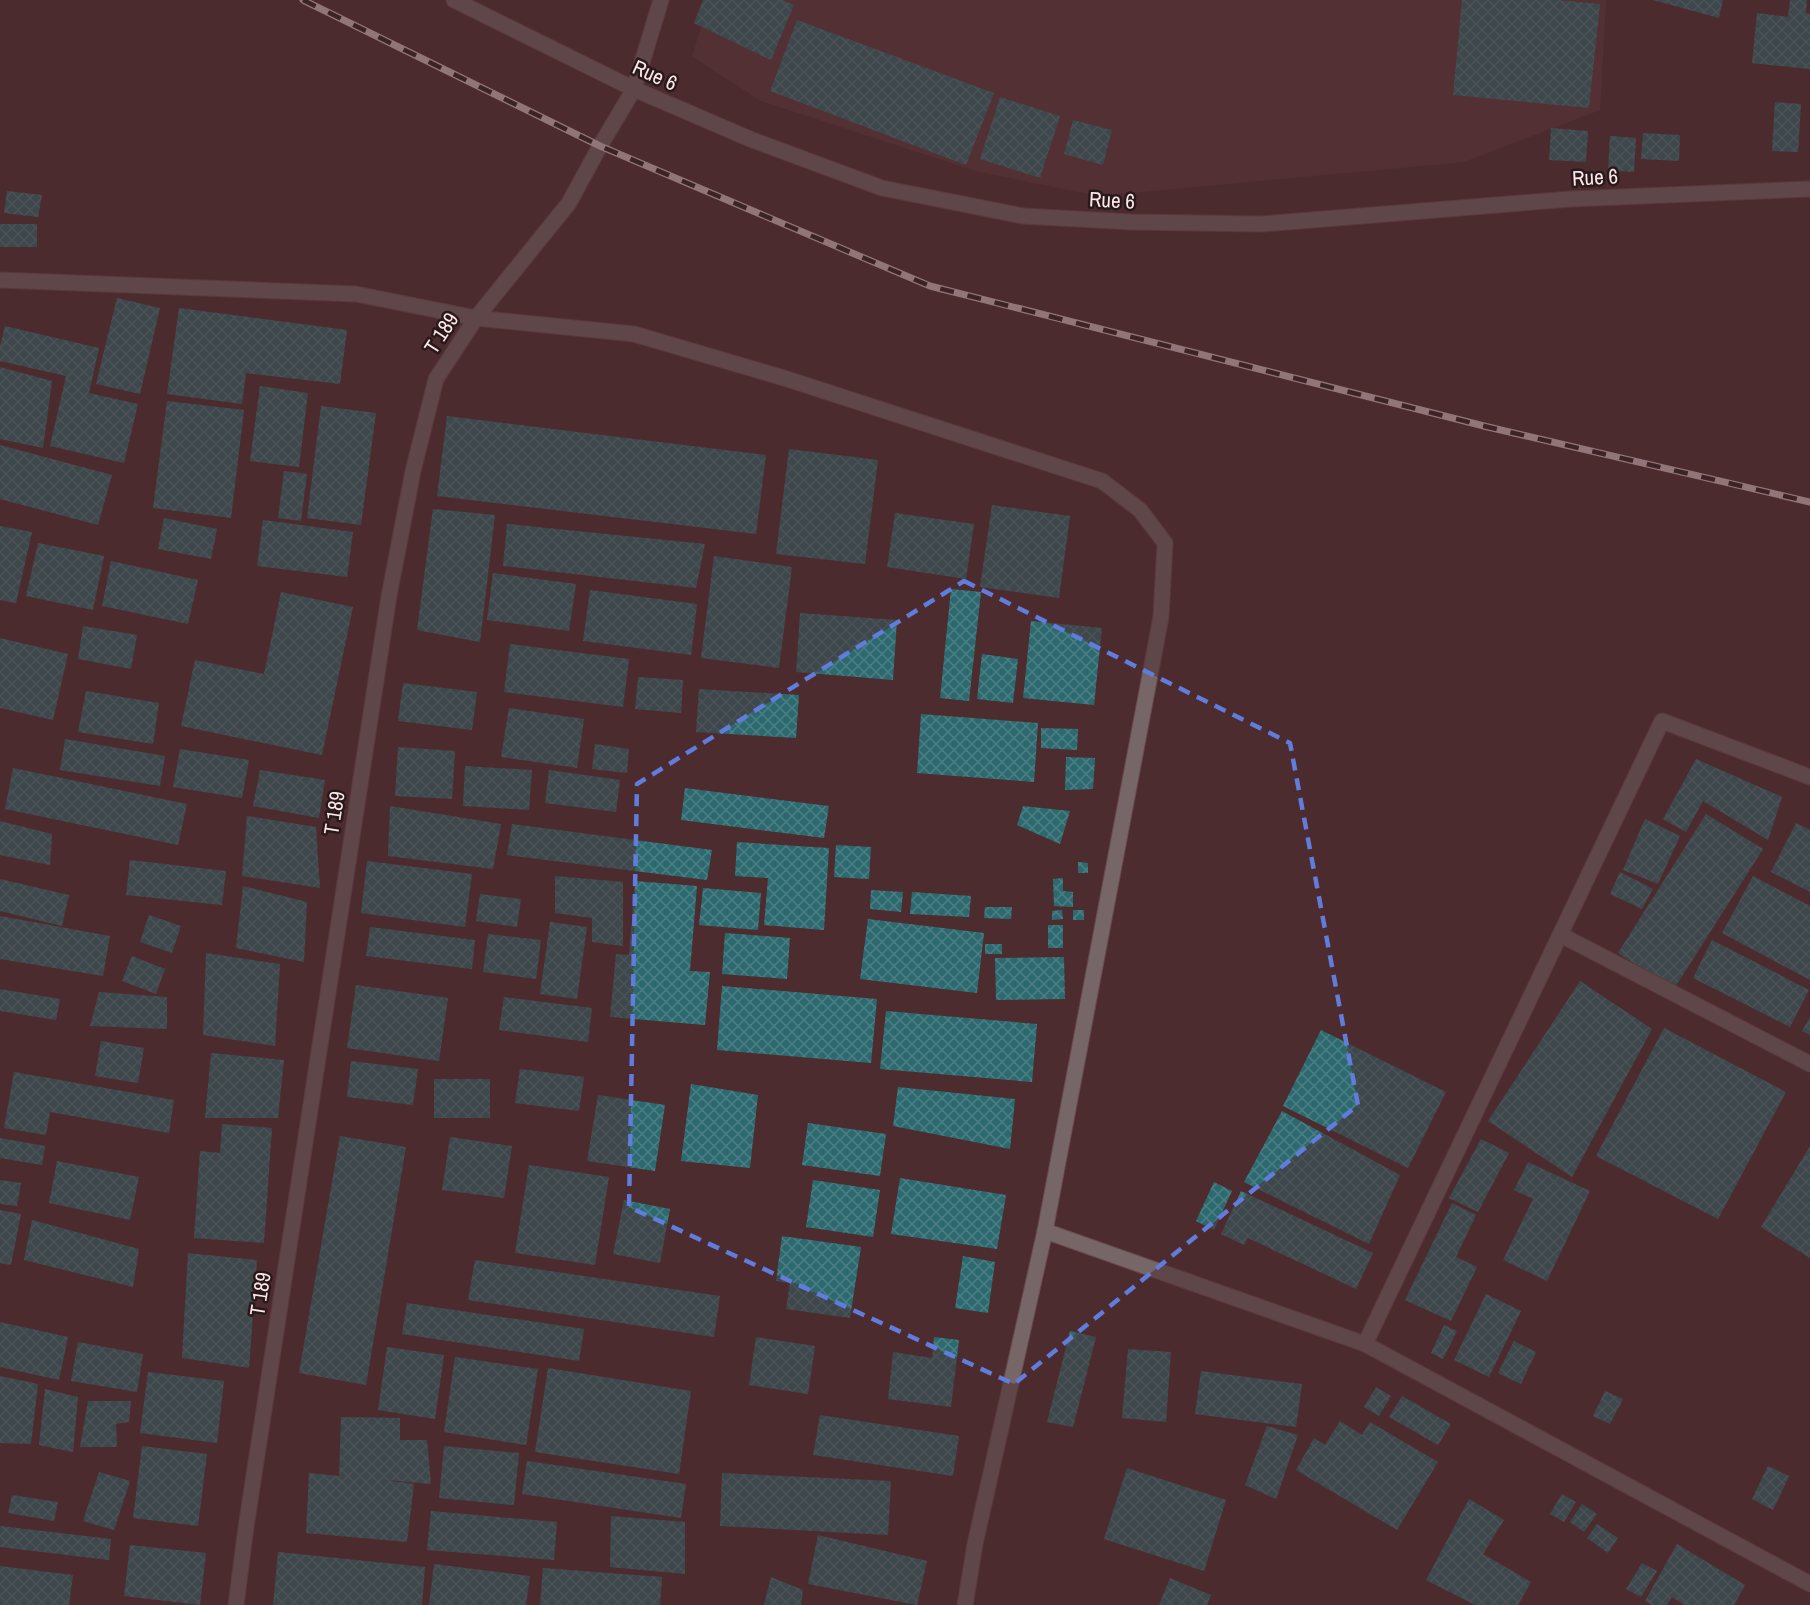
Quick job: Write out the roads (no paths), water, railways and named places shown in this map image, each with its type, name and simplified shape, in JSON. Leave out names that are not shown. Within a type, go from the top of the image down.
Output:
[{"type":"street","name":"Rue 6","points":[[454,0],[634,89],[750,139],[882,188],[1023,216],[1131,222],[1262,224],[1571,199],[1810,189]]},
{"type":"street","name":"T 189","points":[[236,1605],[246,1527],[389,596],[413,471],[436,379],[476,318],[569,203],[634,89],[661,0]]},
{"type":"street","points":[[0,280],[356,294],[476,318],[634,334],[784,378],[1102,481],[1140,510],[1165,543],[1161,617],[1045,1231],[975,1544],[965,1605]]},
{"type":"street","points":[[1365,1344],[1662,721],[1810,777]]},
{"type":"street","points":[[1561,935],[1810,1064]]},
{"type":"street","points":[[1045,1231],[1365,1344],[1810,1584]]},
{"type":"railway","points":[[303,0],[600,146],[930,286],[1488,427],[1810,502]]}]
